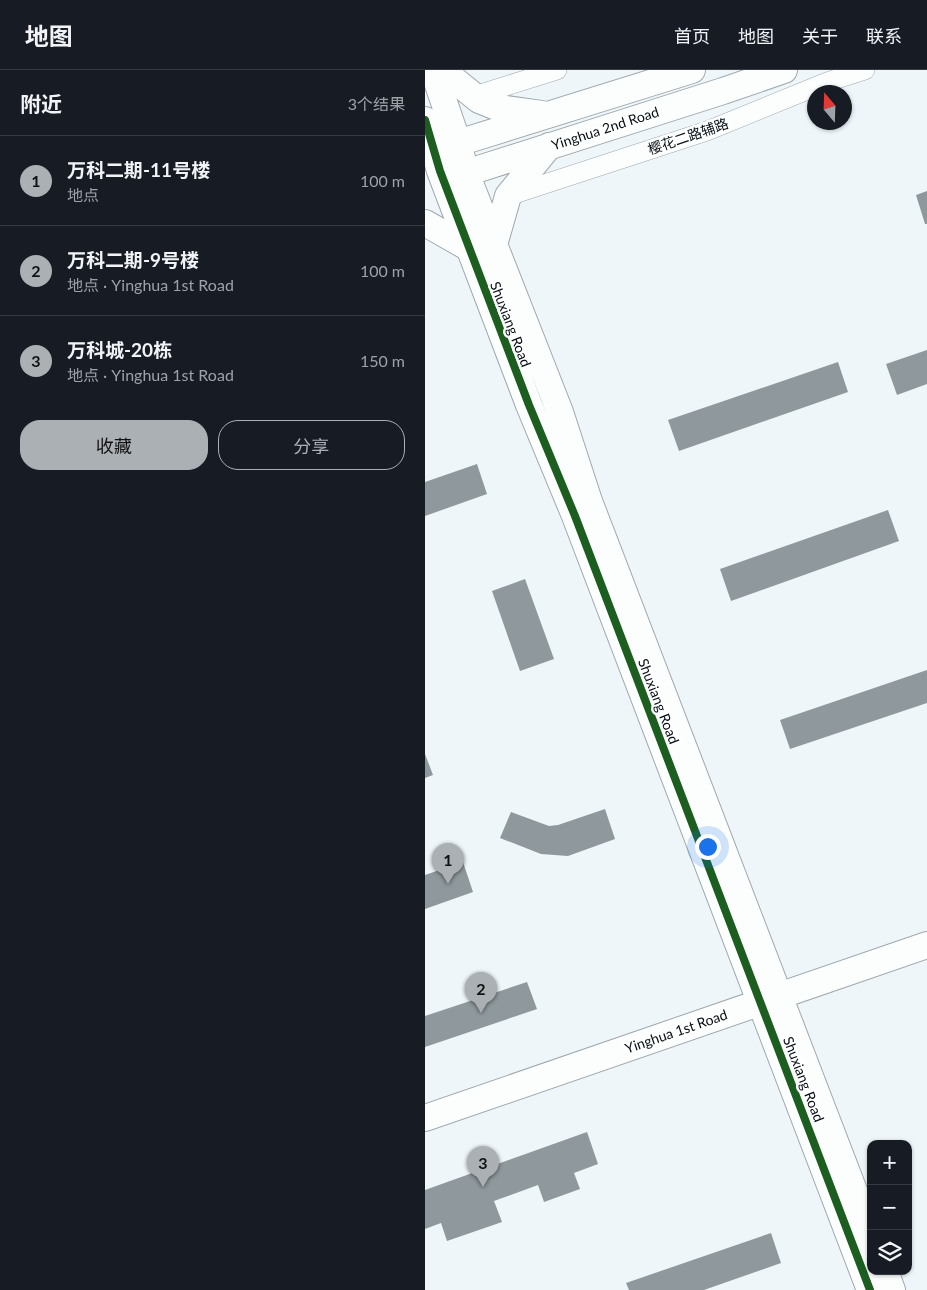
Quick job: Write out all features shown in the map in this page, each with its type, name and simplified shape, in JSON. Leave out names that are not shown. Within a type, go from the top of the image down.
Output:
[{"type":"street","name":"Shuxiang Road","points":[[433,70],[437,158]]},
{"type":"street","points":[[442,70],[479,100],[499,108],[548,115]]},
{"type":"street","points":[[474,96],[557,70]]},
{"type":"street","name":"Yinghua 2nd Road","points":[[437,158],[548,115],[692,70]]},
{"type":"street","name":"Yinghua 2nd Road","points":[[466,173],[783,70]]},
{"type":"street","name":"樱花二路辅路","points":[[508,196],[707,130],[827,82],[865,70]]},
{"type":"street","name":"Shuxiang Road","points":[[425,120],[437,158],[482,246],[560,412],[589,501],[770,999],[870,1290]]},
{"type":"street","points":[[426,224],[482,246],[508,196],[549,146]]},
{"type":"street","name":"Shuxiang Road","points":[[437,158],[466,173],[482,246]]},
{"type":"street","name":"Yinghua 1st Road","points":[[425,1118],[927,945]]},
{"type":"street","name":"Shuxiang Road","points":[[770,999],[869,1230]]},
{"type":"street","points":[[886,1275],[892,1290]]},
{"type":"building","points":[[927,191],[927,224],[925,224],[916,195]]},
{"type":"building","points":[[927,350],[927,384],[897,395],[886,364]]},
{"type":"building","points":[[838,362],[848,392],[679,451],[668,420]]},
{"type":"building","points":[[477,464],[487,494],[425,516],[425,482]]},
{"type":"building","points":[[888,510],[899,541],[731,601],[720,569]]},
{"type":"building","points":[[525,579],[554,659],[520,671],[492,591]]},
{"type":"building","points":[[927,670],[927,703],[790,749],[780,720]]},
{"type":"building","points":[[425,754],[433,775],[425,778]]},
{"type":"building","points":[[605,809],[615,839],[568,856],[541,854],[500,838],[511,812],[549,826],[558,825]]},
{"type":"building","points":[[463,862],[473,892],[425,909],[425,875]]},
{"type":"building","points":[[527,982],[537,1009],[425,1047],[425,1016]]},
{"type":"building","points":[[587,1132],[598,1164],[574,1173],[580,1189],[544,1202],[538,1185],[494,1201],[502,1222],[447,1241],[441,1223],[425,1229],[425,1190]]},
{"type":"building","points":[[771,1233],[781,1263],[704,1290],[629,1290],[626,1283]]},
{"type":"cycle path","points":[[425,120],[440,171],[529,405],[575,516],[870,1290]]},
{"type":"place","name":"万科二期-11号楼","points":[[448,884]]},
{"type":"place","name":"万科二期-9号楼","points":[[481,1013]]},
{"type":"place","name":"万科城-20栋","points":[[483,1187]]}]
